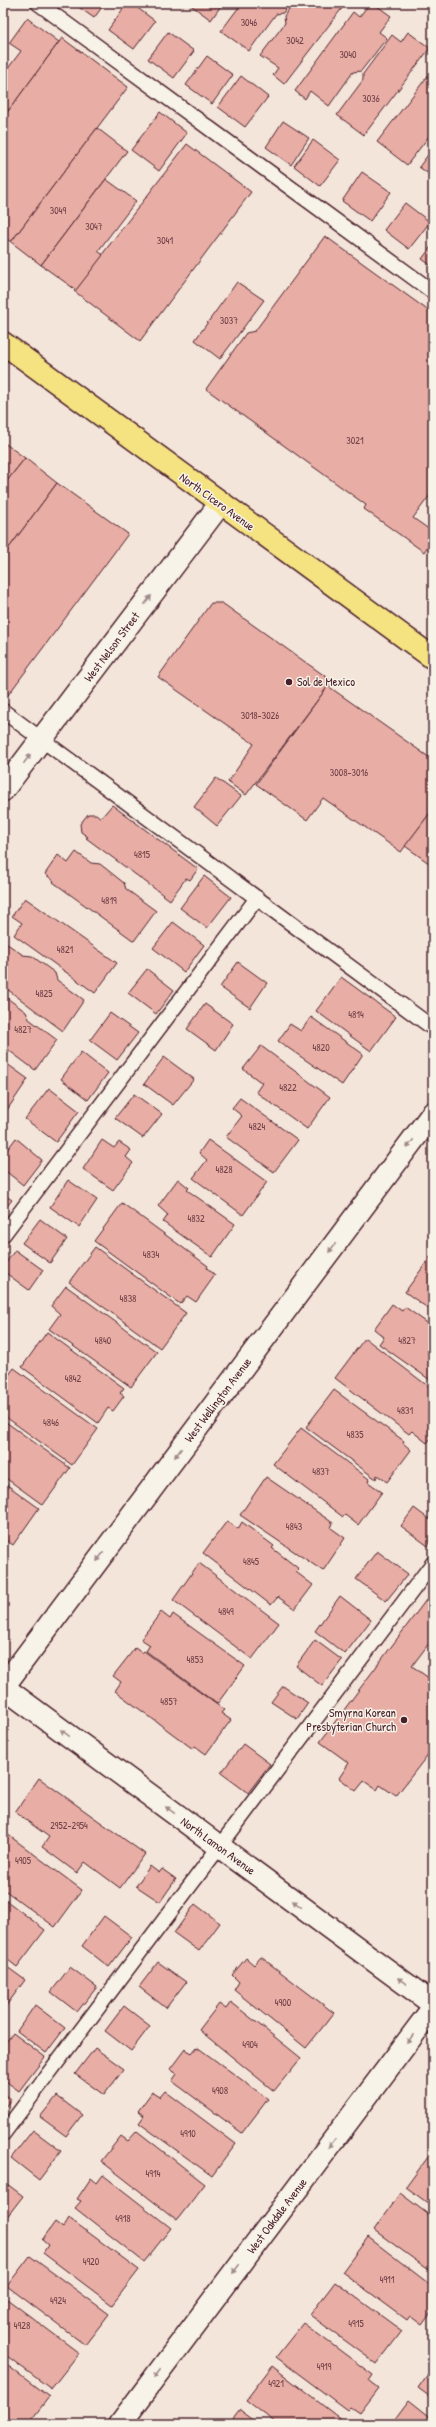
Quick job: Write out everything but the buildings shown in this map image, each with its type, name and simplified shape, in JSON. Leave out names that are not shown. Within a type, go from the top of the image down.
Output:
[{"type":"main road","name":"North Cicero Avenue","points":[[3,343],[220,504],[433,658]]},
{"type":"street","name":"West Nelson Street","points":[[3,790],[220,504]]},
{"type":"street","name":"West Wellington Avenue","points":[[3,1687],[433,1113]]},
{"type":"street","name":"North Lamon Avenue","points":[[3,1687],[433,2004]]},
{"type":"street","name":"West Oakdale Avenue","points":[[120,2424],[433,2008]]},
{"type":"lane","points":[[38,3],[433,292]]},
{"type":"lane","points":[[3,711],[433,1028]]},
{"type":"lane","points":[[3,1235],[257,898]]},
{"type":"lane","points":[[3,2134],[433,1563]]},
{"type":"place","name":"Sol de Mexico","points":[[289,682]]},
{"type":"place","name":"Smyrna Korean Presbyterian Church","points":[[404,1720]]}]
